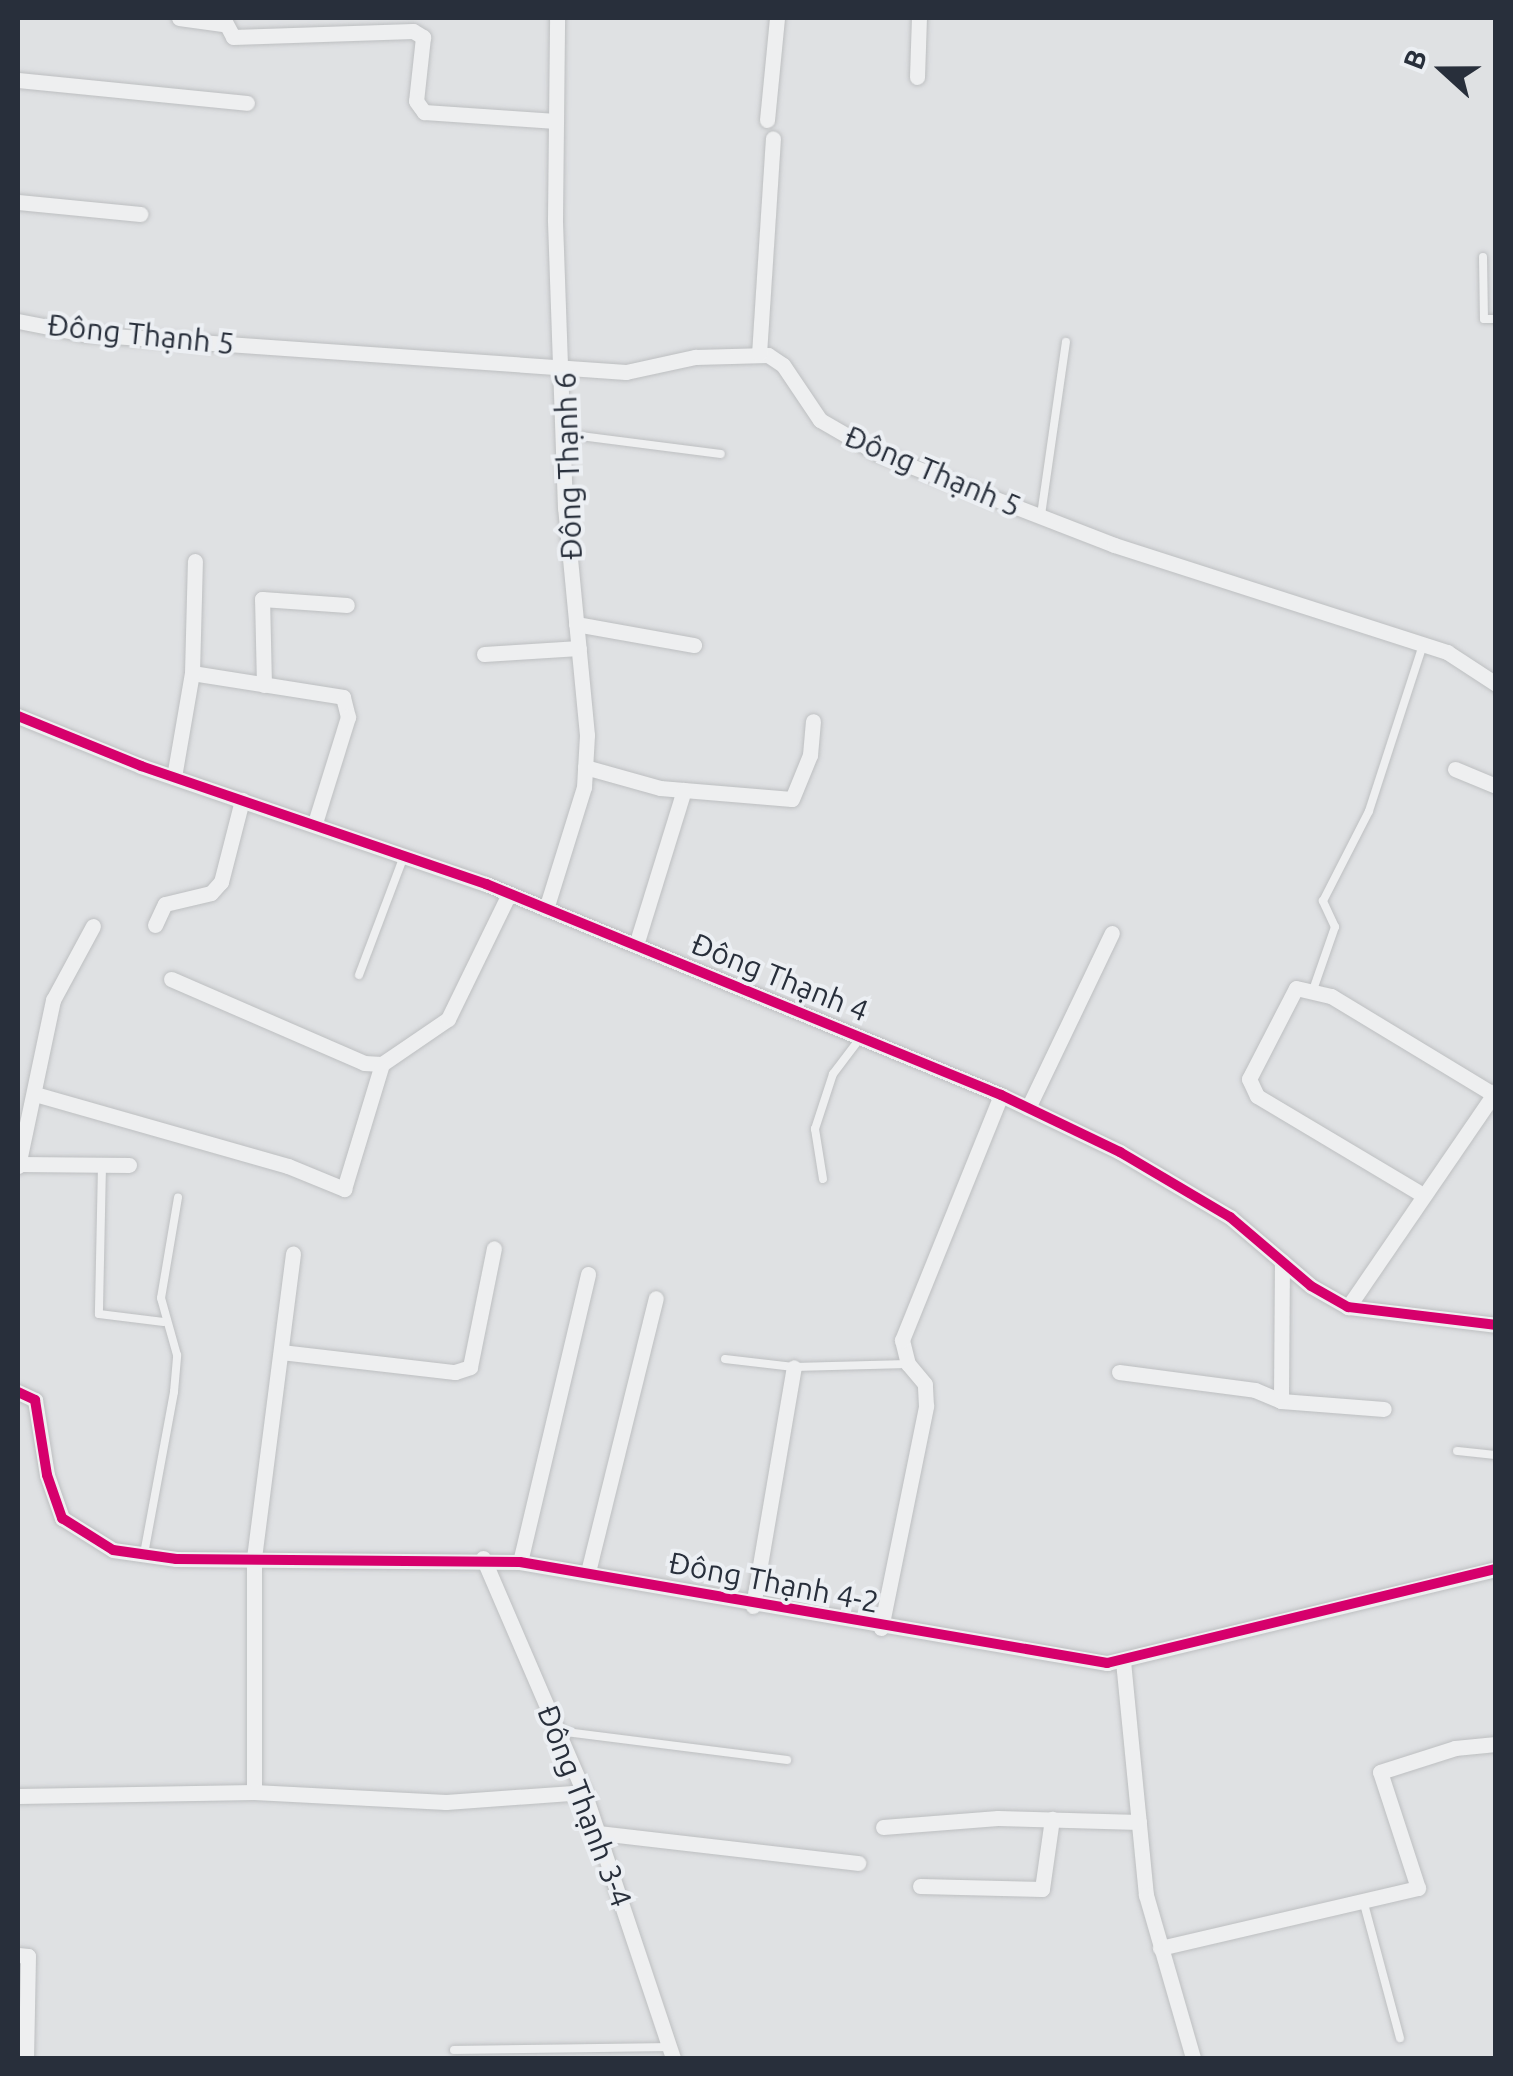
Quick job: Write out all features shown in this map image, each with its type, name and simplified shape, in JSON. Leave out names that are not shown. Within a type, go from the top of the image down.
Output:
[{"type":"street","points":[[179,18],[223,20],[232,37],[413,31],[423,38],[416,101],[424,112],[556,120]]},
{"type":"street","name":"Đông Thạnh 6","points":[[546,908],[585,767],[564,434],[557,18]]},
{"type":"street","points":[[767,120],[778,18]]},
{"type":"street","points":[[916,77],[919,18]]},
{"type":"street","points":[[18,80],[247,103]]},
{"type":"street","points":[[759,354],[773,138]]},
{"type":"street","points":[[18,202],[140,214]]},
{"type":"street","name":"Đông Thạnh 5","points":[[18,321],[84,334],[565,364],[626,372],[695,357],[759,354],[783,365],[820,420],[877,453],[1041,515],[1448,652],[1496,684]]},
{"type":"street","points":[[174,777],[192,672],[195,561]]},
{"type":"street","points":[[264,685],[262,600],[347,606]]},
{"type":"street","points":[[576,624],[694,645]]},
{"type":"street","points":[[484,654],[579,648]]},
{"type":"street","points":[[192,672],[343,697],[348,716],[316,820]]},
{"type":"street","name":"Đông Thạnh 4","points":[[18,716],[174,777],[316,820],[546,908],[1001,1095],[1230,1217],[1282,1261],[1348,1307],[1496,1325]]},
{"type":"street","points":[[585,767],[684,790],[792,799],[810,755],[813,721]]},
{"type":"street","points":[[1455,770],[1496,786]]},
{"type":"street","points":[[636,946],[684,790]]},
{"type":"street","points":[[154,925],[165,904],[210,894],[221,882],[242,800]]},
{"type":"street","points":[[170,980],[364,1064],[382,1064],[448,1019],[509,894]]},
{"type":"street","points":[[93,926],[53,1000],[18,1165],[129,1165]]},
{"type":"street","points":[[1028,1108],[1112,933]]},
{"type":"street","points":[[1348,1307],[1494,1092],[1313,991],[1296,988],[1250,1078],[1257,1096],[1423,1195]]},
{"type":"street","points":[[35,1094],[288,1166],[344,1189],[382,1064]]},
{"type":"street","points":[[881,1628],[926,1406],[925,1384],[908,1364],[902,1340],[1001,1095]]},
{"type":"street","points":[[281,1352],[454,1372],[470,1367],[494,1248]]},
{"type":"street","points":[[254,1792],[254,1558],[293,1253]]},
{"type":"street","points":[[1281,1401],[1282,1261]]},
{"type":"street","points":[[520,1562],[588,1274]]},
{"type":"street","points":[[588,1572],[656,1298]]},
{"type":"street","points":[[754,1606],[794,1368]]},
{"type":"street","points":[[1119,1372],[1255,1390],[1281,1401],[1384,1409]]},
{"type":"street","name":"Đông Thạnh 4-2","points":[[18,1392],[36,1400],[47,1475],[62,1518],[113,1550],[144,1554],[482,1558],[520,1562],[1067,1660],[1123,1661],[1245,1625],[1496,1569]]},
{"type":"street","name":"Đông Thạnh 3-4","points":[[482,1558],[584,1792],[671,2053]]},
{"type":"street","points":[[1123,1661],[1146,1895],[1193,2058]]},
{"type":"street","points":[[1160,1948],[1418,1888],[1380,1772],[1455,1748],[1496,1744]]},
{"type":"street","points":[[18,1796],[254,1792],[446,1802],[584,1792]]},
{"type":"street","points":[[884,1826],[1052,1819],[1139,1822]]},
{"type":"street","points":[[920,1886],[1042,1889],[1052,1819]]},
{"type":"street","points":[[598,1833],[858,1863]]},
{"type":"street","points":[[18,1956],[28,1956],[26,2058]]},
{"type":"lane","points":[[1483,257],[1484,319],[1496,319]]},
{"type":"lane","points":[[1041,515],[1066,342]]},
{"type":"lane","points":[[564,434],[722,454]]},
{"type":"lane","points":[[1313,991],[1334,927],[1323,900],[1369,811],[1423,645]]},
{"type":"lane","points":[[358,976],[404,856]]},
{"type":"lane","points":[[823,1180],[815,1129],[833,1074],[861,1037]]},
{"type":"lane","points":[[102,1165],[99,1314],[164,1322]]},
{"type":"lane","points":[[144,1554],[174,1392],[177,1355],[164,1322],[161,1298],[178,1196]]},
{"type":"lane","points":[[725,1359],[794,1368],[908,1364]]},
{"type":"lane","points":[[1457,1452],[1496,1456]]},
{"type":"lane","points":[[558,1731],[786,1760]]},
{"type":"lane","points":[[1363,1900],[1400,2038]]},
{"type":"lane","points":[[454,2050],[513,2044],[671,2053]]},
{"type":"cycle path","points":[[18,716],[141,766],[486,884],[1001,1095],[1120,1152],[1230,1217],[1311,1286],[1348,1307],[1496,1325]]},
{"type":"cycle path","points":[[18,1392],[35,1400],[47,1475],[62,1518],[113,1550],[176,1559],[520,1562],[1107,1663],[1496,1569]]}]
